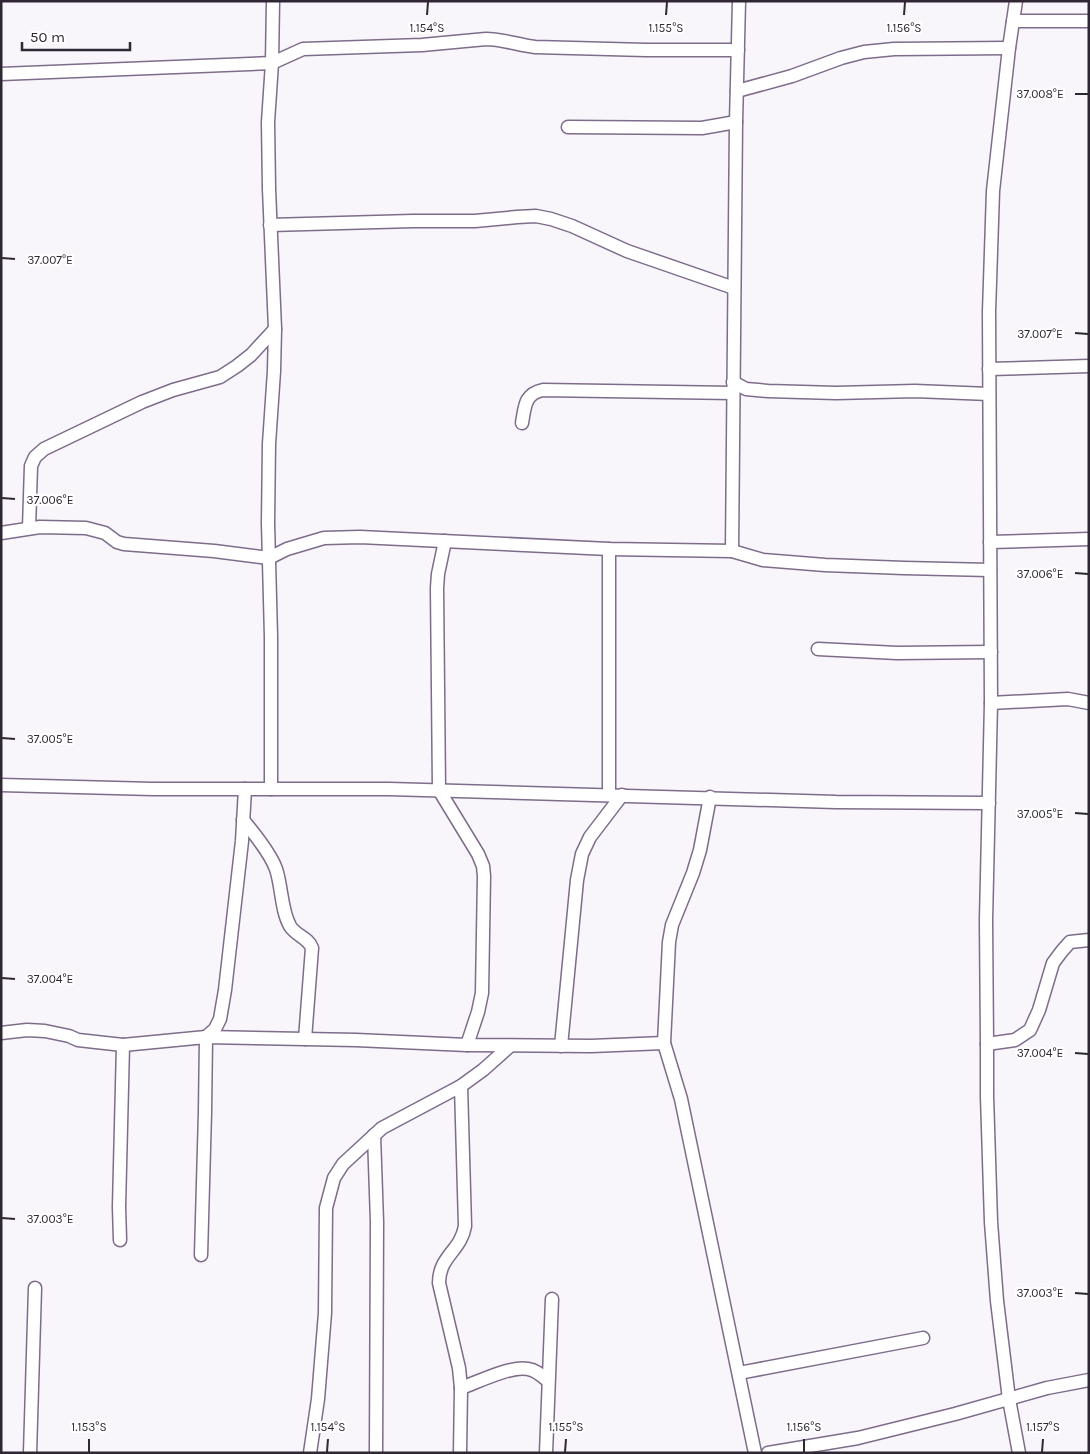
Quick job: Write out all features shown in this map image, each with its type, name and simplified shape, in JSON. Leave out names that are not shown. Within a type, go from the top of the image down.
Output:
[{"type":"street","points":[[271,789],[269,444],[275,329],[268,122],[272,63],[272,1]]},
{"type":"street","points":[[732,551],[739,1]]},
{"type":"street","points":[[1016,1],[993,191],[989,312],[991,704],[986,920],[986,1044],[993,1252],[1009,1399],[1019,1453]]},
{"type":"street","points":[[1013,21],[1089,21]]},
{"type":"street","points":[[1,74],[272,63],[303,49],[422,45],[486,39],[535,47],[738,50]]},
{"type":"street","points":[[737,91],[792,76],[864,52],[894,49],[1009,48]]},
{"type":"street","points":[[568,127],[702,128],[736,122]]},
{"type":"street","points":[[270,225],[475,221],[536,216],[572,226],[626,251],[734,288]]},
{"type":"street","points":[[28,528],[31,466],[35,457],[44,449],[142,402],[173,390],[220,377],[251,355],[275,329]]},
{"type":"street","points":[[989,369],[1089,366]]},
{"type":"street","points":[[522,423],[530,396],[535,392],[543,390],[733,388],[836,393],[915,391],[989,394]]},
{"type":"street","points":[[1,533],[40,527],[86,528],[105,533],[117,542],[124,544],[214,551],[269,558],[287,549],[324,538],[360,537],[609,549],[732,551],[762,560],[825,565],[990,570]]},
{"type":"street","points":[[990,542],[1089,539]]},
{"type":"street","points":[[445,541],[437,588],[439,790],[478,854],[483,866],[484,876],[482,993],[467,1045]]},
{"type":"street","points":[[561,1046],[577,880],[582,854],[615,795],[609,549]]},
{"type":"street","points":[[818,649],[897,653],[991,652]]},
{"type":"street","points":[[991,704],[1068,699],[1089,703]]},
{"type":"street","points":[[1,785],[153,789],[439,790],[836,802],[989,803]]},
{"type":"street","points":[[201,1255],[206,1037],[215,1029],[220,1019],[242,841],[244,789]]},
{"type":"street","points":[[710,797],[694,873],[672,925],[669,942],[664,1043],[683,1107],[755,1453]]},
{"type":"street","points":[[243,820],[276,868],[290,927],[306,939],[312,948],[305,1039]]},
{"type":"street","points":[[986,1044],[1015,1040],[1030,1030],[1039,1010],[1053,963],[1070,942],[1089,940]]},
{"type":"street","points":[[1,1033],[27,1030],[45,1031],[78,1040],[122,1044],[206,1037],[510,1046],[591,1046],[664,1043]]},
{"type":"street","points":[[120,1240],[122,1044]]},
{"type":"street","points":[[310,1453],[318,1399],[325,1313],[326,1208],[334,1178],[342,1164],[382,1128],[461,1086],[483,1070],[510,1046]]},
{"type":"street","points":[[460,1453],[462,1388],[439,1283],[439,1274],[443,1263],[463,1236],[461,1086]]},
{"type":"street","points":[[374,1135],[377,1222],[376,1453]]},
{"type":"street","points":[[30,1453],[34,1288]]},
{"type":"street","points":[[546,1453],[552,1299]]},
{"type":"street","points":[[739,1373],[923,1338]]},
{"type":"street","points":[[462,1388],[514,1368],[527,1368],[548,1381]]},
{"type":"street","points":[[768,1453],[858,1438],[955,1414],[1047,1388],[1089,1380]]}]
